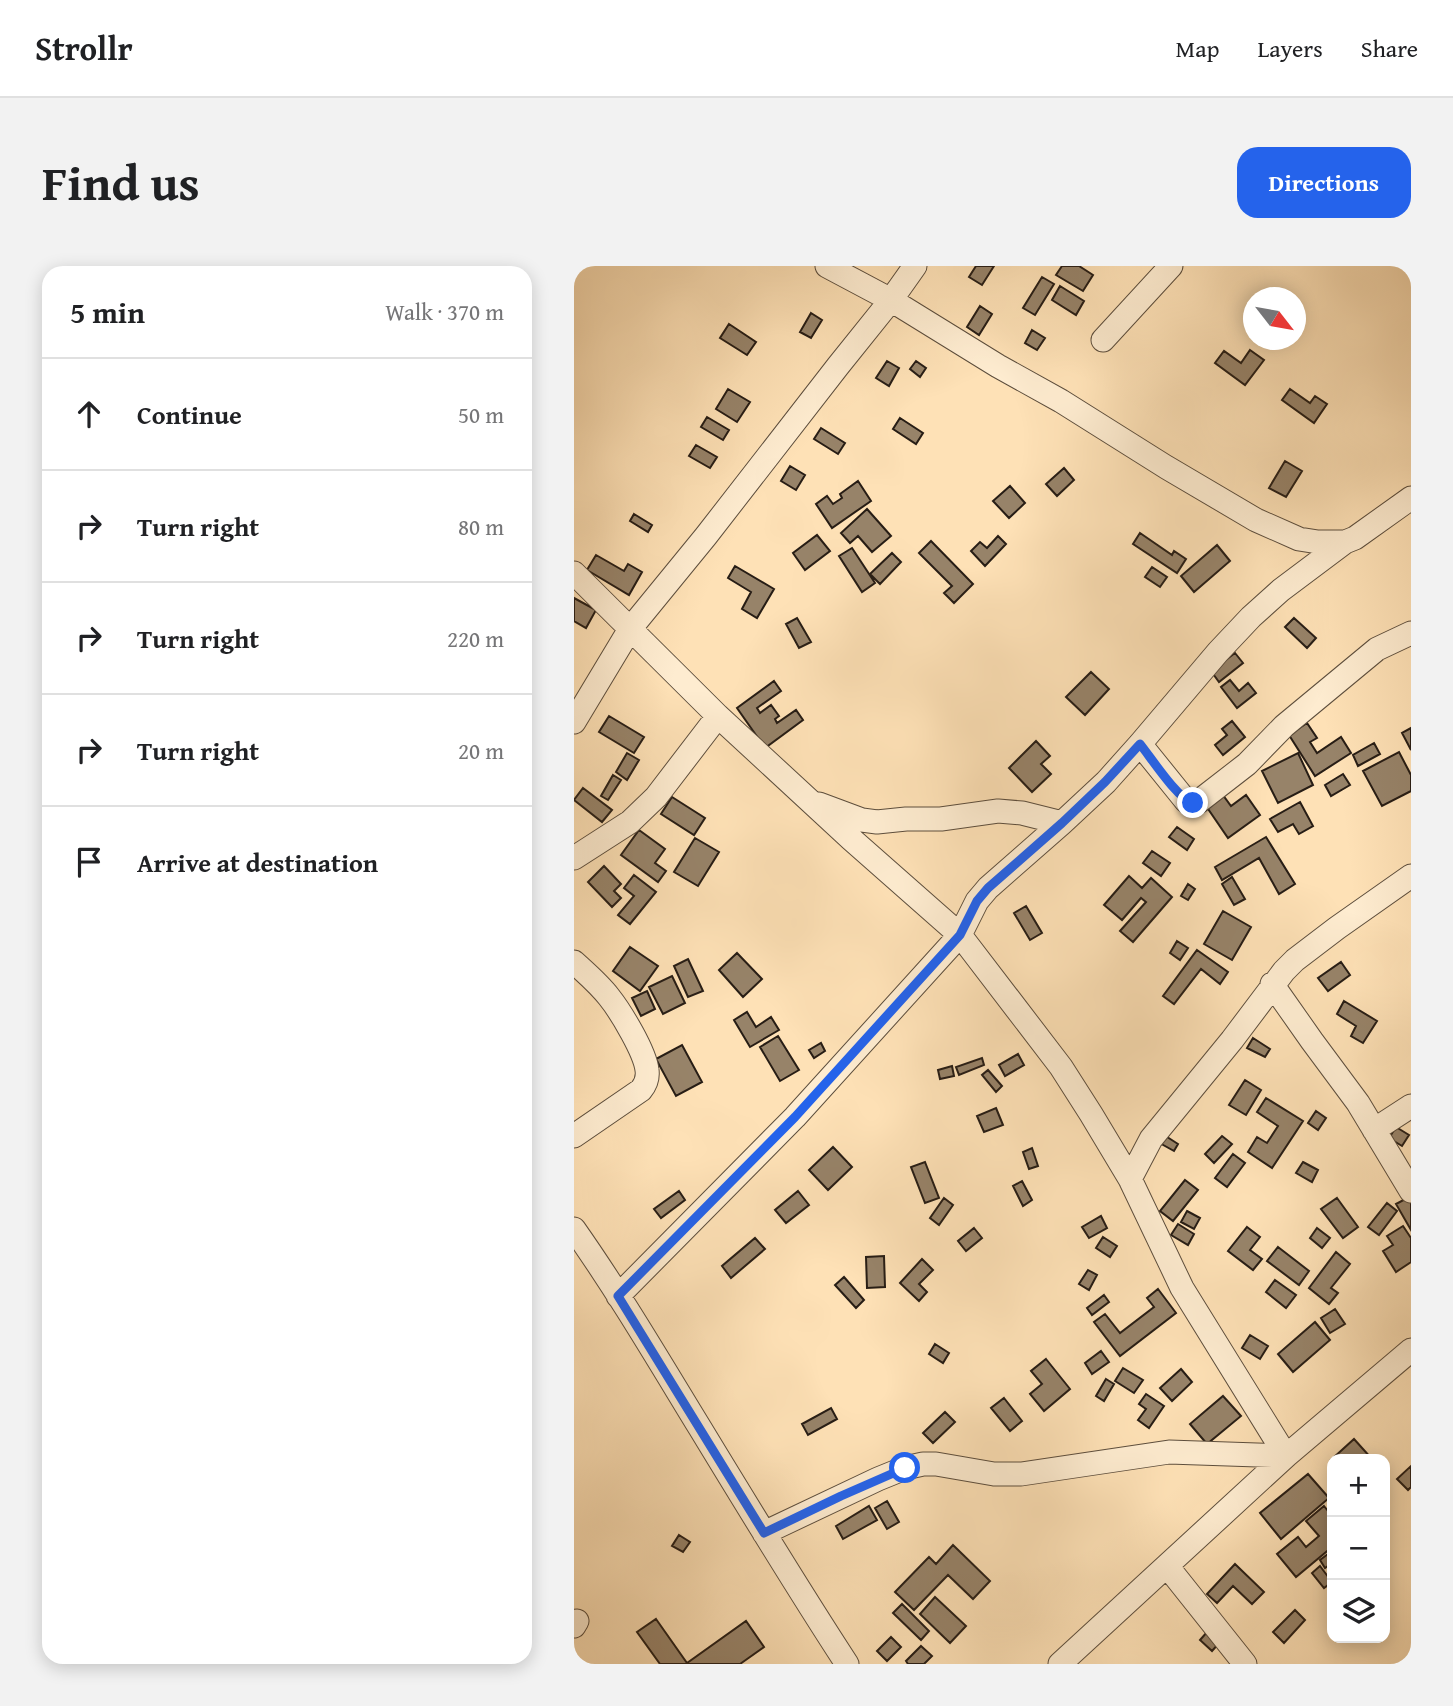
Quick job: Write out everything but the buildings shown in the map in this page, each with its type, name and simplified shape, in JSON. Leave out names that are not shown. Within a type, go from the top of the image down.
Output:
[{"type":"street","points":[[827,266],[891,300],[1256,520],[1299,539],[1345,542]]},
{"type":"street","points":[[574,722],[630,629],[706,536],[915,266]]},
{"type":"street","points":[[1103,340],[1171,266]]},
{"type":"street","points":[[618,1296],[795,1117],[960,935],[977,901],[988,888],[1105,782],[1251,617],[1281,590],[1345,542],[1355,538],[1411,498]]},
{"type":"street","points":[[574,573],[718,716],[960,935],[1061,1067],[1130,1179],[1182,1288],[1286,1456]]},
{"type":"street","points":[[1140,744],[1186,801],[1198,802],[1247,764],[1284,726],[1377,649],[1411,634]]},
{"type":"street","points":[[574,858],[631,822],[656,797],[718,716]]},
{"type":"street","points":[[810,800],[862,820],[877,822],[941,819],[998,811],[1022,813],[1062,823]]},
{"type":"street","points":[[1130,1179],[1151,1139],[1231,1040],[1272,984],[1295,960],[1411,876]]},
{"type":"street","points":[[574,962],[608,995],[622,1014],[648,1071],[645,1086],[641,1090],[574,1136]]},
{"type":"street","points":[[1272,984],[1358,1103],[1411,1191]]},
{"type":"street","points":[[1374,1130],[1411,1106]]},
{"type":"street","points":[[574,1229],[847,1664]]},
{"type":"street","points":[[1060,1664],[1286,1456],[1411,1350]]},
{"type":"street","points":[[764,1533],[878,1479],[923,1464],[994,1474],[1021,1474],[1169,1452],[1286,1456]]},
{"type":"street","points":[[1167,1566],[1245,1664]]},
{"type":"route","points":[[905,1468],[764,1533],[618,1296],[795,1117],[960,935],[977,901],[988,888],[1062,823],[1140,744],[1186,801],[1193,803]]}]
